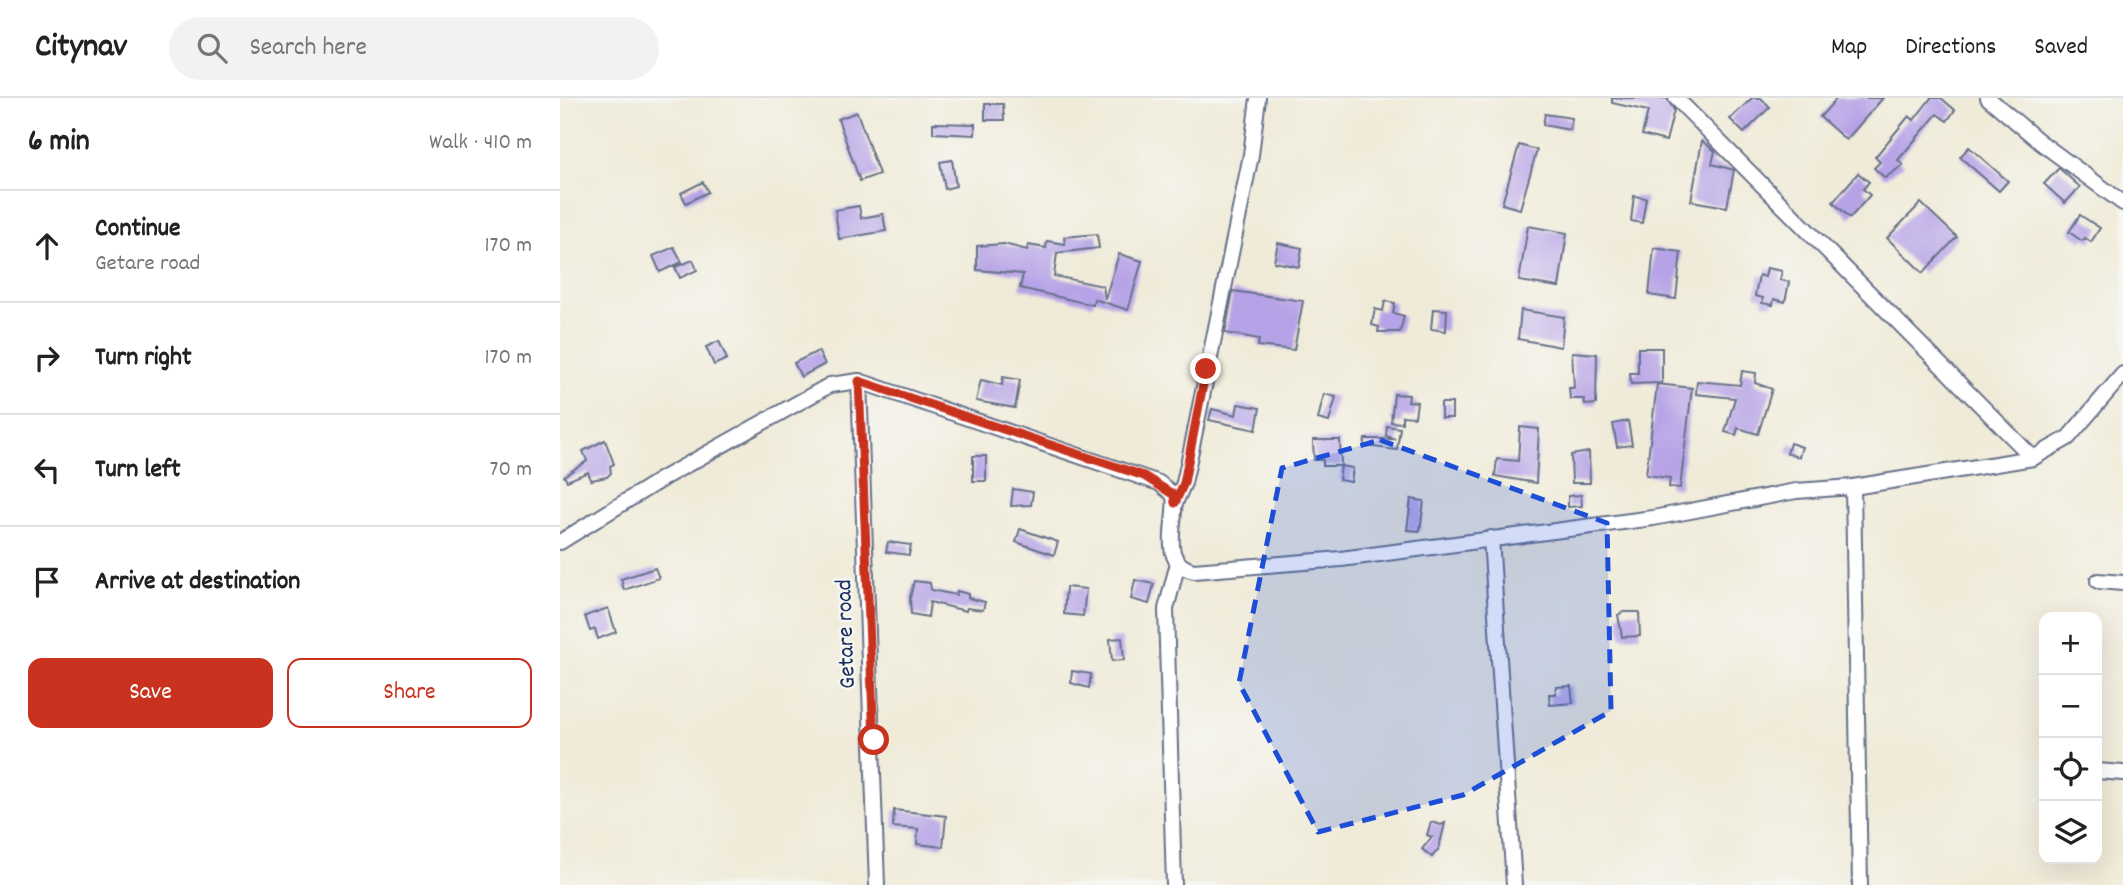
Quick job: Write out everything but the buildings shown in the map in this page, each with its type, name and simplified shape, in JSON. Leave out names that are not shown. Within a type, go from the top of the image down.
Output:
[{"type":"street","points":[[1175,503],[1184,483],[1192,446],[1251,155],[1258,98]]},
{"type":"street","points":[[1676,98],[2033,458]]},
{"type":"street","points":[[1988,98],[2040,142],[2123,203]]},
{"type":"street","points":[[1178,564],[1194,570],[1341,559],[1653,518],[1796,491],[1853,486],[2033,458],[2067,438],[2123,374]]},
{"type":"street","points":[[560,542],[665,477],[830,385],[859,381],[1144,476],[1174,495],[1175,503],[1170,548],[1178,564],[1166,609],[1174,885]]},
{"type":"street","name":"Getare road","points":[[859,381],[877,885]]},
{"type":"street","points":[[1853,486],[1860,885]]},
{"type":"street","points":[[1491,538],[1514,885]]},
{"type":"street","points":[[2098,581],[2123,583]]},
{"type":"street","points":[[2102,771],[2123,773]]},
{"type":"highlighted area","points":[[1380,440],[1607,523],[1611,711],[1463,795],[1318,832],[1239,683],[1282,468]]},
{"type":"route","points":[[874,740],[859,381],[1144,476],[1166,488],[1174,495],[1175,503],[1184,483],[1206,369]]}]
